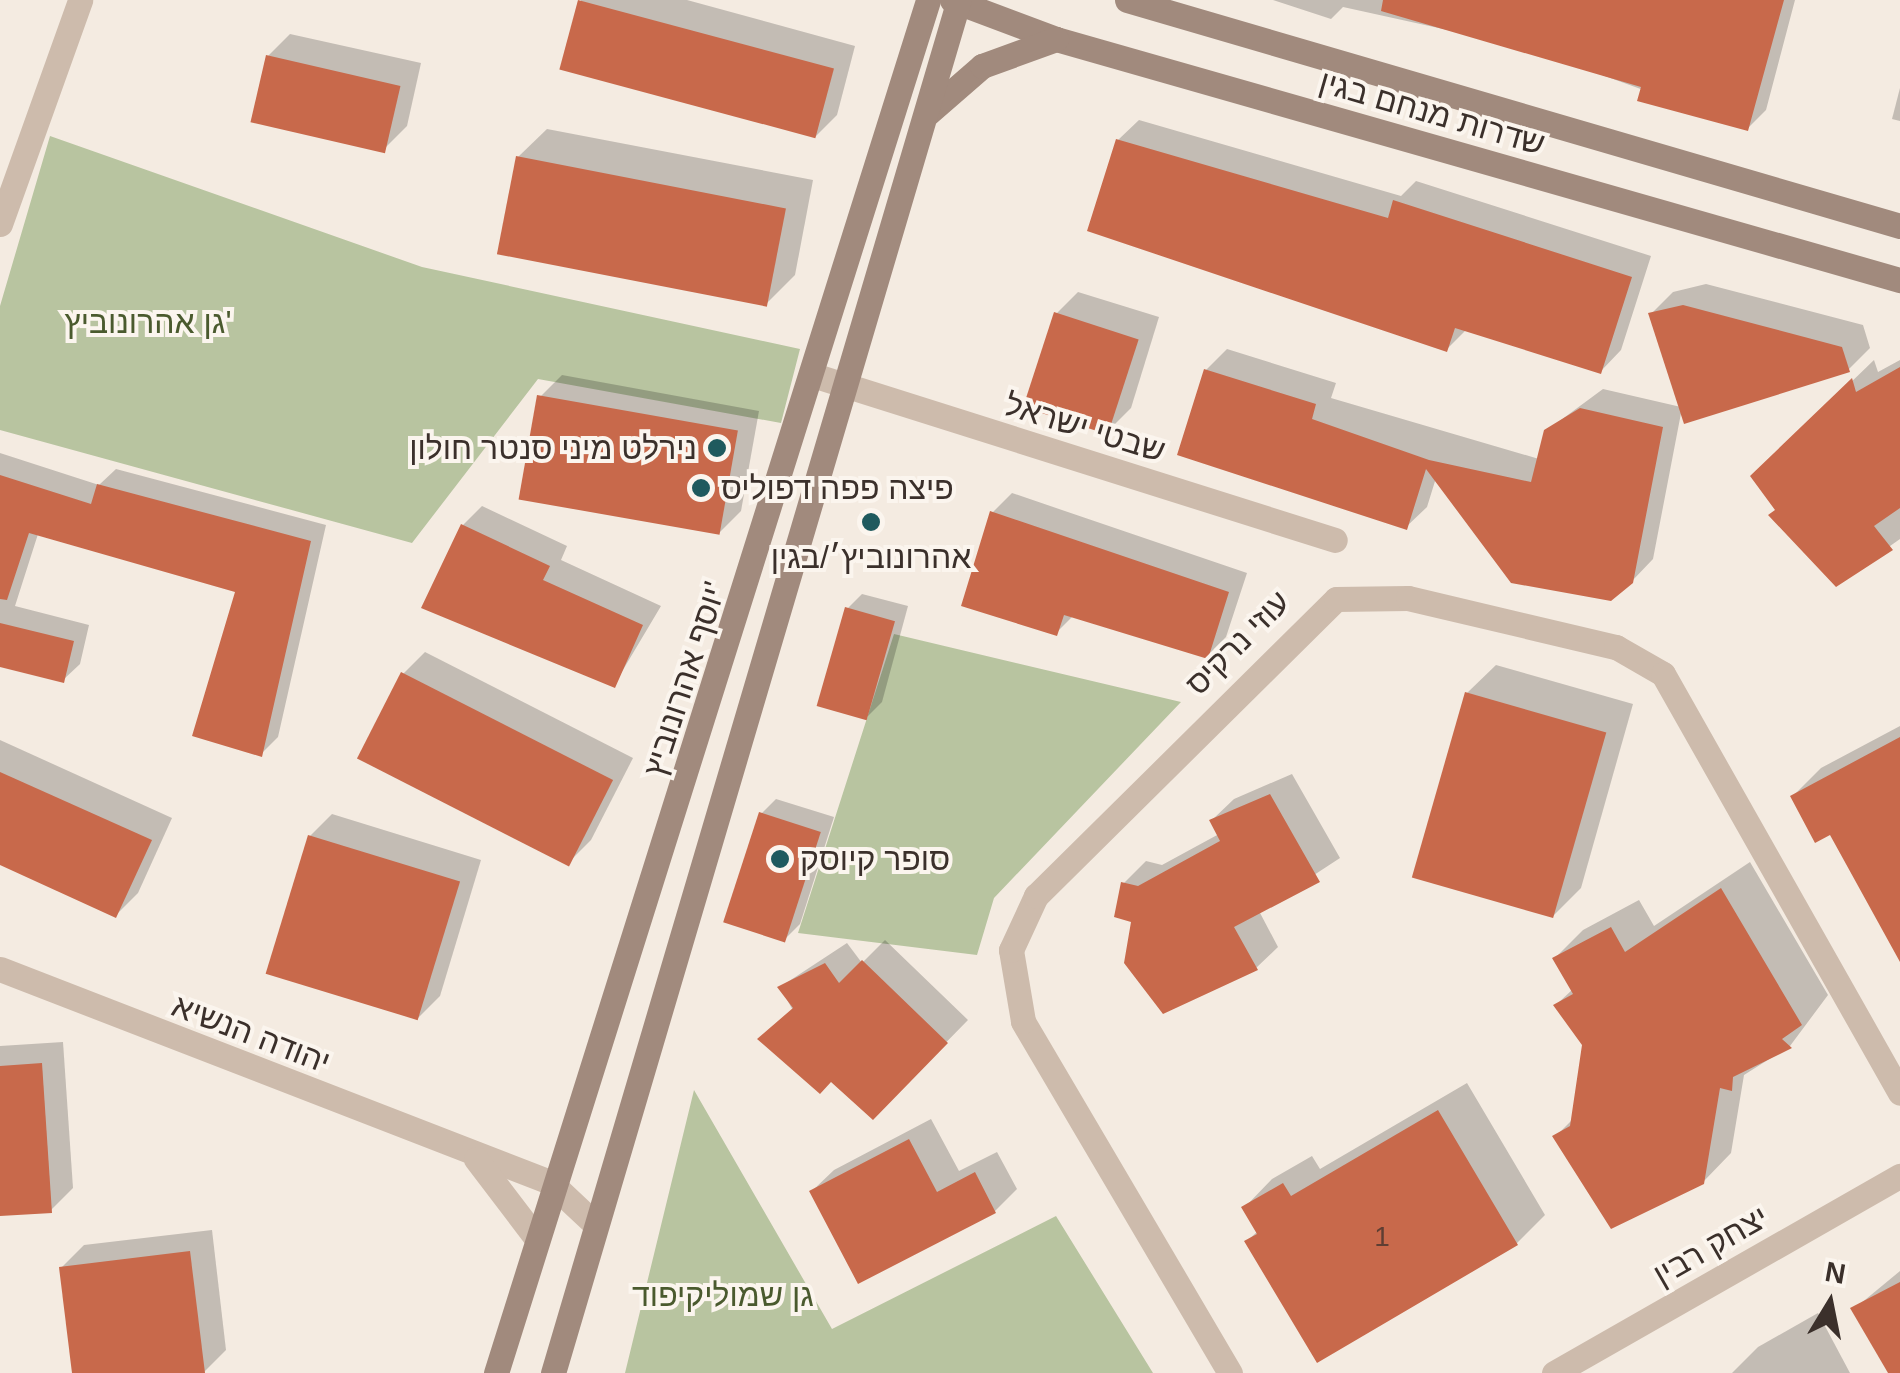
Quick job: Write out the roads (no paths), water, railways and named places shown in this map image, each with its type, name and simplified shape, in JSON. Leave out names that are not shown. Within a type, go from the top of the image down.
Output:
[{"type":"street","points":[[0,224],[80,0]]},
{"type":"street","name":"יוסף אהרונוביץ'","points":[[496,1373],[550,1182],[563,1166],[816,376],[928,0]]},
{"type":"street","name":"שדרות מנחם בגין","points":[[1128,0],[1900,226]]},
{"type":"street","points":[[553,1373],[850,388],[956,3]]},
{"type":"street","name":"שדרות מנחם בגין","points":[[956,3],[1056,39],[1900,280]]},
{"type":"street","points":[[928,112],[982,66],[1056,39]]},
{"type":"street","name":"שבטי ישראל","points":[[816,376],[1335,540]]},
{"type":"street","name":"עוזי נרקיס","points":[[1230,1373],[1023,1021],[1009,964],[1036,896],[1336,599],[1408,598],[1616,647],[1662,674],[1900,1093]]},
{"type":"street","name":"יהודה הנשיא","points":[[2,971],[550,1182],[596,1225]]},
{"type":"street","points":[[472,1155],[537,1239]]},
{"type":"street","name":"יצחק רבין","points":[[1554,1373],[1900,1176]]},
{"type":"place","name":"נירלט מיני סנטר חולון","points":[[717,448]]},
{"type":"place","name":"פיצה פפה דפוליס","points":[[701,488]]},
{"type":"place","name":"אהרונוביץ׳/בגין","points":[[871,522]]},
{"type":"place","name":"סופר קיוסק","points":[[780,859]]},
{"type":"park label","name":"גן אהרונוביץ'","points":[[148,322]]},
{"type":"park label","name":"גן שמוליקיפוד","points":[[723,1295]]}]
